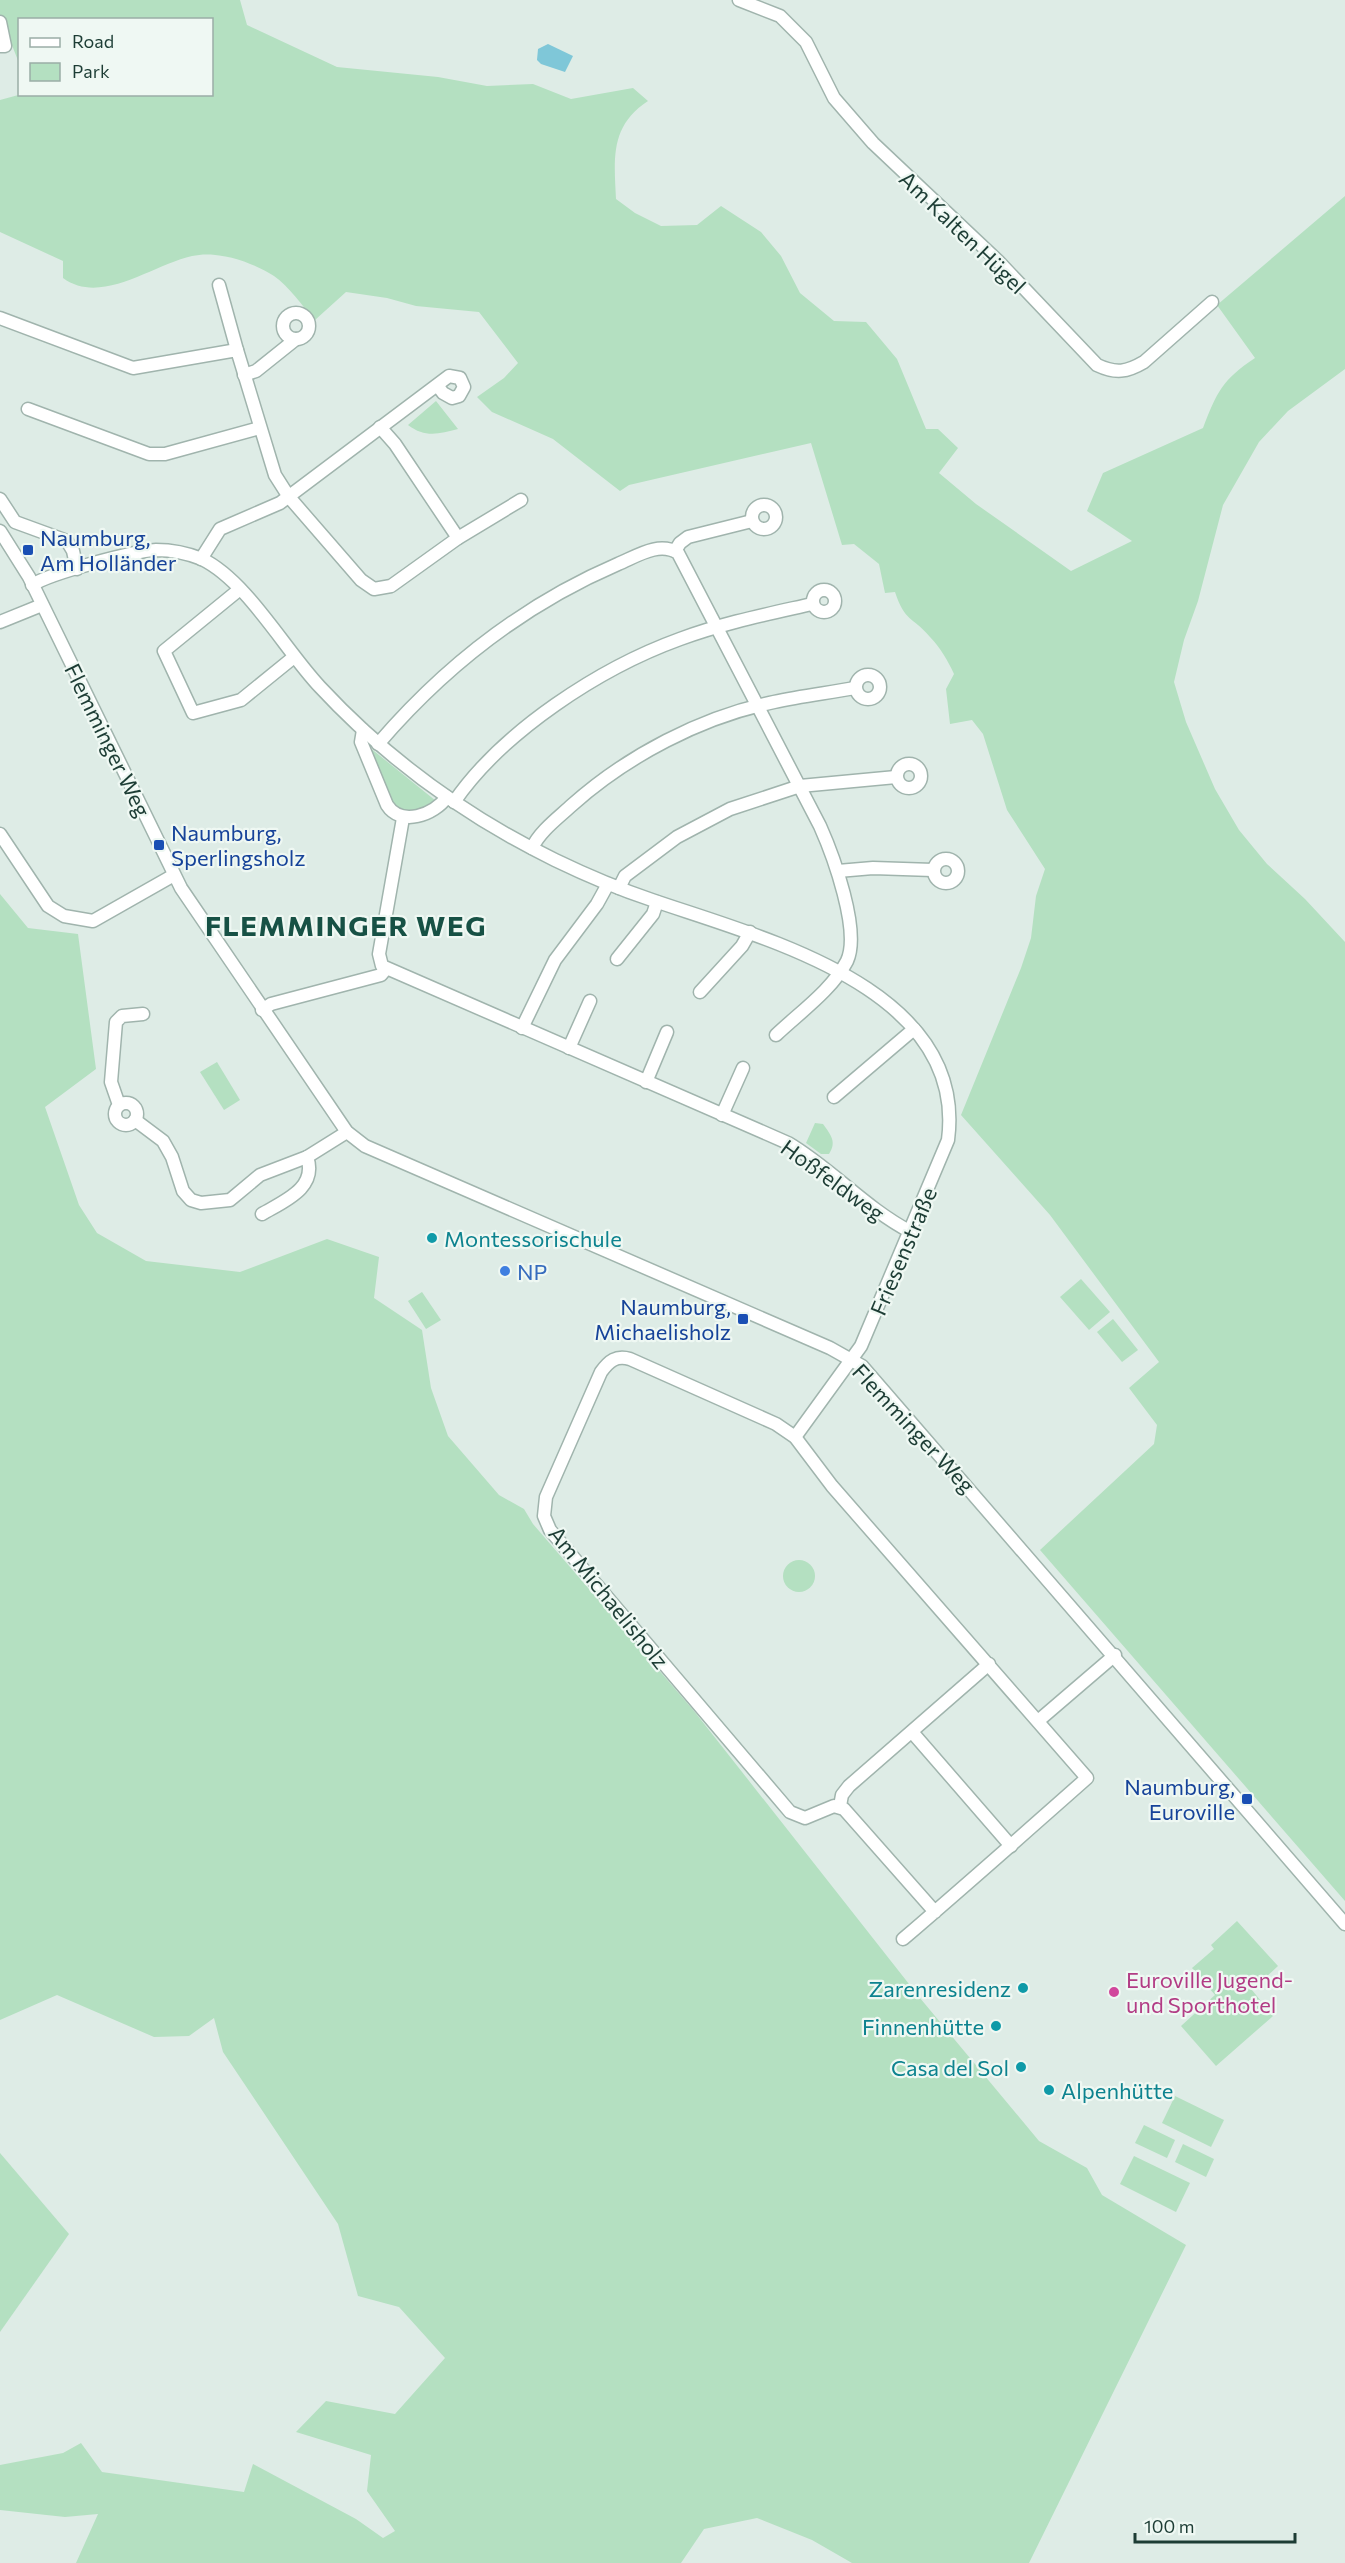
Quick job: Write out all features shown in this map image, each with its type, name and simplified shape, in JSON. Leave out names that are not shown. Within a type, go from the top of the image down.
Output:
[{"type":"street","name":"Am Kalten Hügel","points":[[739,0],[780,16],[806,42],[834,98],[873,143],[893,165],[998,261],[1097,365],[1110,371],[1131,369],[1144,362],[1212,302]]},
{"type":"street","points":[[0,46],[5,46],[2,28]]},
{"type":"street","points":[[219,285],[275,475],[289,496],[361,580],[374,589],[391,586],[458,538],[521,500]]},
{"type":"street","points":[[0,318],[133,368],[237,350]]},
{"type":"street","points":[[244,375],[256,371],[296,339]]},
{"type":"street","points":[[201,559],[220,529],[258,514],[289,496],[437,385]]},
{"type":"street","points":[[28,409],[149,454],[165,454],[260,428]]},
{"type":"street","points":[[380,427],[395,444],[458,538]]},
{"type":"street","points":[[0,499],[15,522],[67,541],[74,551],[77,569]]},
{"type":"street","points":[[675,551],[688,537],[752,521]]},
{"type":"street","name":"Flemminger Weg","points":[[0,531],[42,604],[174,875],[262,1010],[347,1132],[365,1146],[852,1360],[876,1381],[1345,1924]]},
{"type":"street","points":[[378,744],[445,675],[515,620],[571,587],[619,563],[658,549],[675,551],[684,561],[827,842],[838,871],[847,913],[850,951],[839,972],[776,1035]]},
{"type":"street","name":"Friesenstraße","points":[[32,585],[49,576],[154,550],[177,552],[201,559],[227,575],[294,657],[378,744],[486,824],[613,886],[750,932],[839,972],[880,999],[914,1029],[932,1054],[945,1080],[950,1109],[948,1140],[867,1335],[852,1360]]},
{"type":"street","points":[[240,589],[164,651],[194,712],[241,700],[294,657]]},
{"type":"street","points":[[0,622],[42,604]]},
{"type":"street","points":[[363,730],[361,742],[387,805],[394,814],[403,818],[422,814],[451,799],[515,737],[576,692],[650,652],[717,626],[812,604]]},
{"type":"street","points":[[532,848],[538,838],[580,798],[633,760],[690,731],[759,706],[855,688]]},
{"type":"street","points":[[522,1028],[555,960],[597,904],[613,886],[642,862],[704,822],[749,802],[800,786],[896,777]]},
{"type":"street","points":[[262,1010],[271,1004],[381,975],[386,969],[380,962],[378,954],[403,818]]},
{"type":"street","points":[[0,834],[48,906],[64,916],[93,921],[174,875]]},
{"type":"street","points":[[838,871],[873,868],[933,870]]},
{"type":"street","points":[[617,959],[652,915],[657,902]]},
{"type":"street","points":[[700,992],[742,946],[750,932]]},
{"type":"street","name":"Hoßfeldweg","points":[[386,969],[799,1150],[884,1218],[911,1232]]},
{"type":"street","points":[[569,1048],[590,1001]]},
{"type":"street","points":[[143,1014],[122,1016],[116,1022],[111,1082],[119,1105],[115,1111],[118,1122],[128,1125],[135,1120],[163,1141],[172,1157],[183,1191],[196,1202],[214,1203],[230,1200],[260,1175],[307,1157],[347,1132]]},
{"type":"street","points":[[834,1097],[914,1029]]},
{"type":"street","points":[[646,1082],[667,1032]]},
{"type":"street","points":[[722,1115],[743,1068]]},
{"type":"street","points":[[262,1214],[304,1186],[309,1177],[307,1157]]},
{"type":"street","name":"Am Michaelisholz","points":[[840,1806],[810,1817],[801,1817],[790,1812],[558,1542],[544,1516],[548,1491],[601,1372],[613,1359],[622,1357],[630,1359],[762,1417],[795,1437],[815,1466],[1087,1778],[903,1939]]},
{"type":"street","points":[[795,1437],[852,1360]]},
{"type":"street","points":[[1038,1721],[1115,1655]]},
{"type":"street","points":[[935,1912],[840,1806],[842,1795],[849,1786],[988,1665]]},
{"type":"street","points":[[912,1732],[1011,1846]]},
{"type":"green space","points":[[0,0],[240,0],[247,25],[337,67],[438,77],[487,86],[533,84],[571,99],[633,88],[648,101],[627,121],[617,144],[616,199],[635,213],[661,226],[697,225],[721,206],[761,232],[781,256],[800,293],[834,321],[866,322],[897,359],[926,429],[938,429],[958,448],[939,473],[976,504],[1071,571],[1132,541],[1087,511],[1103,473],[1203,428],[1222,388],[1235,373],[1255,358],[1217,305],[1345,196],[1345,369],[1288,411],[1259,442],[1223,505],[1174,682],[1186,722],[1215,789],[1239,830],[1267,864],[1305,899],[1345,942],[1345,1901],[1040,1550],[1154,1444],[1157,1425],[1129,1388],[1159,1362],[1050,1215],[961,1115],[1021,968],[1031,938],[1036,896],[1045,869],[1007,810],[983,734],[972,720],[950,724],[946,689],[954,674],[944,654],[902,609],[895,592],[885,593],[879,564],[854,544],[842,545],[811,443],[629,485],[620,491],[553,439],[492,412],[477,397],[504,378],[518,363],[479,312],[416,306],[387,298],[346,292],[315,320],[274,276],[234,258],[213,255],[192,256],[110,286],[94,288],[78,285],[63,278],[63,261],[0,232],[0,100],[18,95],[213,96],[213,18],[18,18],[18,60],[0,15]]},
{"type":"green space","points":[[436,401],[458,429],[426,433],[408,425]]},
{"type":"green space","points":[[369,747],[436,801],[412,814],[392,807]]},
{"type":"green space","points":[[0,894],[28,928],[78,934],[96,1069],[45,1107],[79,1205],[97,1233],[146,1261],[240,1272],[327,1239],[379,1257],[374,1298],[422,1330],[431,1388],[448,1436],[499,1495],[524,1509],[533,1524],[694,1711],[920,1998],[1039,2141],[1087,2168],[1102,2195],[1186,2245],[1029,2563],[852,2563],[812,2540],[757,2518],[704,2529],[681,2563],[76,2563],[98,2514],[65,2517],[0,2510],[0,2465],[63,2453],[81,2443],[102,2472],[244,2492],[253,2464],[356,2519],[383,2538],[395,2531],[367,2491],[371,2455],[296,2432],[326,2401],[395,2414],[445,2358],[399,2307],[358,2296],[338,2224],[223,2052],[214,2018],[189,2036],[154,2037],[57,1995],[0,2020]]},
{"type":"green space","points":[[217,1062],[240,1100],[224,1110],[200,1072]]},
{"type":"green space","points":[[815,1123],[823,1124],[831,1135],[833,1146],[829,1154],[821,1154],[806,1143]]},
{"type":"green space","points":[[1081,1279],[1110,1312],[1089,1330],[1060,1297]]},
{"type":"green space","points":[[422,1292],[441,1320],[426,1329],[408,1301]]},
{"type":"green space","points":[[1113,1319],[1138,1350],[1122,1362],[1097,1332]]},
{"type":"green space","points":[[799,1560],[811,1564],[815,1576],[811,1588],[799,1592],[787,1588],[783,1576],[787,1564]]},
{"type":"green space","points":[[1237,1921],[1278,1966],[1252,1990],[1273,2016],[1216,2066],[1181,2026],[1215,1995],[1192,1968],[1214,1949],[1211,1945]]},
{"type":"green space","points":[[1175,2096],[1224,2120],[1211,2147],[1162,2123]]},
{"type":"green space","points":[[1144,2125],[1175,2140],[1167,2158],[1135,2143]]},
{"type":"green space","points":[[1183,2144],[1214,2159],[1206,2177],[1175,2162]]},
{"type":"green space","points":[[0,2153],[69,2234],[0,2332]]},
{"type":"green space","points":[[1134,2156],[1190,2183],[1176,2212],[1120,2184]]},
{"type":"water","points":[[548,44],[573,56],[565,72],[541,64],[537,60],[538,49]]},
{"type":"place","name":"Naumburg, Am Holländer","points":[[28,550]]},
{"type":"place","name":"Naumburg, Sperlingsholz","points":[[159,845]]},
{"type":"place","name":"Montessorischule","points":[[432,1238]]},
{"type":"place","name":"NP","points":[[505,1271]]},
{"type":"place","name":"Naumburg, Michaelisholz","points":[[743,1319]]},
{"type":"place","name":"Naumburg, Euroville","points":[[1247,1799]]},
{"type":"place","name":"Zarenresidenz","points":[[1023,1988]]},
{"type":"place","name":"Euroville Jugend- und Sporthotel","points":[[1114,1992]]},
{"type":"place","name":"Finnenhütte","points":[[996,2026]]},
{"type":"place","name":"Casa del Sol","points":[[1021,2067]]},
{"type":"place","name":"Alpenhütte","points":[[1049,2090]]},
{"type":"district","name":"FLEMMINGER WEG","points":[[346,925]]}]
